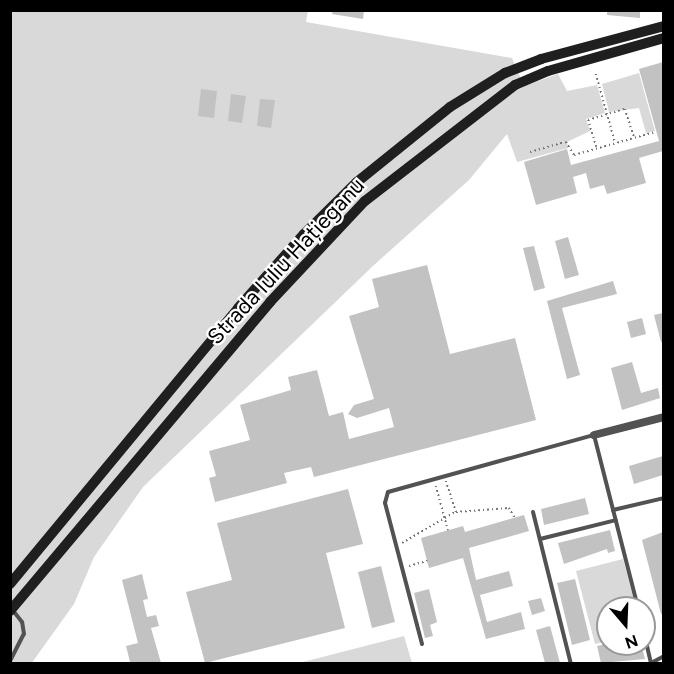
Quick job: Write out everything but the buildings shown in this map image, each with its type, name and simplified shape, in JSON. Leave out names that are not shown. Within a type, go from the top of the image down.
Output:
[{"type":"main road","name":"Strada Iuliu Hațieganu","points":[[10,584],[138,430],[320,218],[444,112],[523,66],[663,26]]},
{"type":"main road","name":"Strada Iuliu Hațieganu","points":[[11,610],[152,441],[333,233],[381,187],[455,128],[530,77],[663,38]]},
{"type":"main road","points":[[444,112],[455,128]]},
{"type":"main road","points":[[138,430],[152,441]]},
{"type":"street","points":[[594,435],[663,417]]},
{"type":"lane","points":[[422,644],[385,503],[388,492],[433,477],[594,435],[635,596]]},
{"type":"lane","points":[[613,510],[663,498]]},
{"type":"lane","points":[[532,513],[571,663]]},
{"type":"lane","points":[[540,539],[616,520]]},
{"type":"lane","points":[[10,661],[24,634],[22,622],[11,610]]},
{"type":"lane","points":[[651,663],[663,656]]},
{"type":"path","points":[[596,74],[616,144]]},
{"type":"path","points":[[596,149],[588,120],[608,114],[626,109],[634,138]]},
{"type":"path","points":[[530,152],[566,142],[574,155],[655,132]]},
{"type":"path","points":[[444,474],[456,512]]},
{"type":"path","points":[[433,477],[448,530]]},
{"type":"path","points":[[396,547],[444,515],[456,512],[509,508],[514,518]]},
{"type":"path","points":[[402,567],[427,561]]},
{"type":"shaded area","points":[[10,11],[308,11],[306,22],[512,58],[524,86],[558,74],[567,91],[597,85],[605,113],[586,119],[590,131],[567,142],[568,148],[517,162],[507,134],[469,180],[374,265],[143,487],[94,557],[74,604],[31,664],[10,663]]},
{"type":"shaded area","points":[[639,73],[655,131],[646,133],[639,108],[609,112],[602,84]]},
{"type":"shaded area","points":[[623,559],[633,596],[596,596],[596,644],[595,644],[576,571]]},
{"type":"shaded area","points":[[404,636],[412,663],[299,663]]}]
